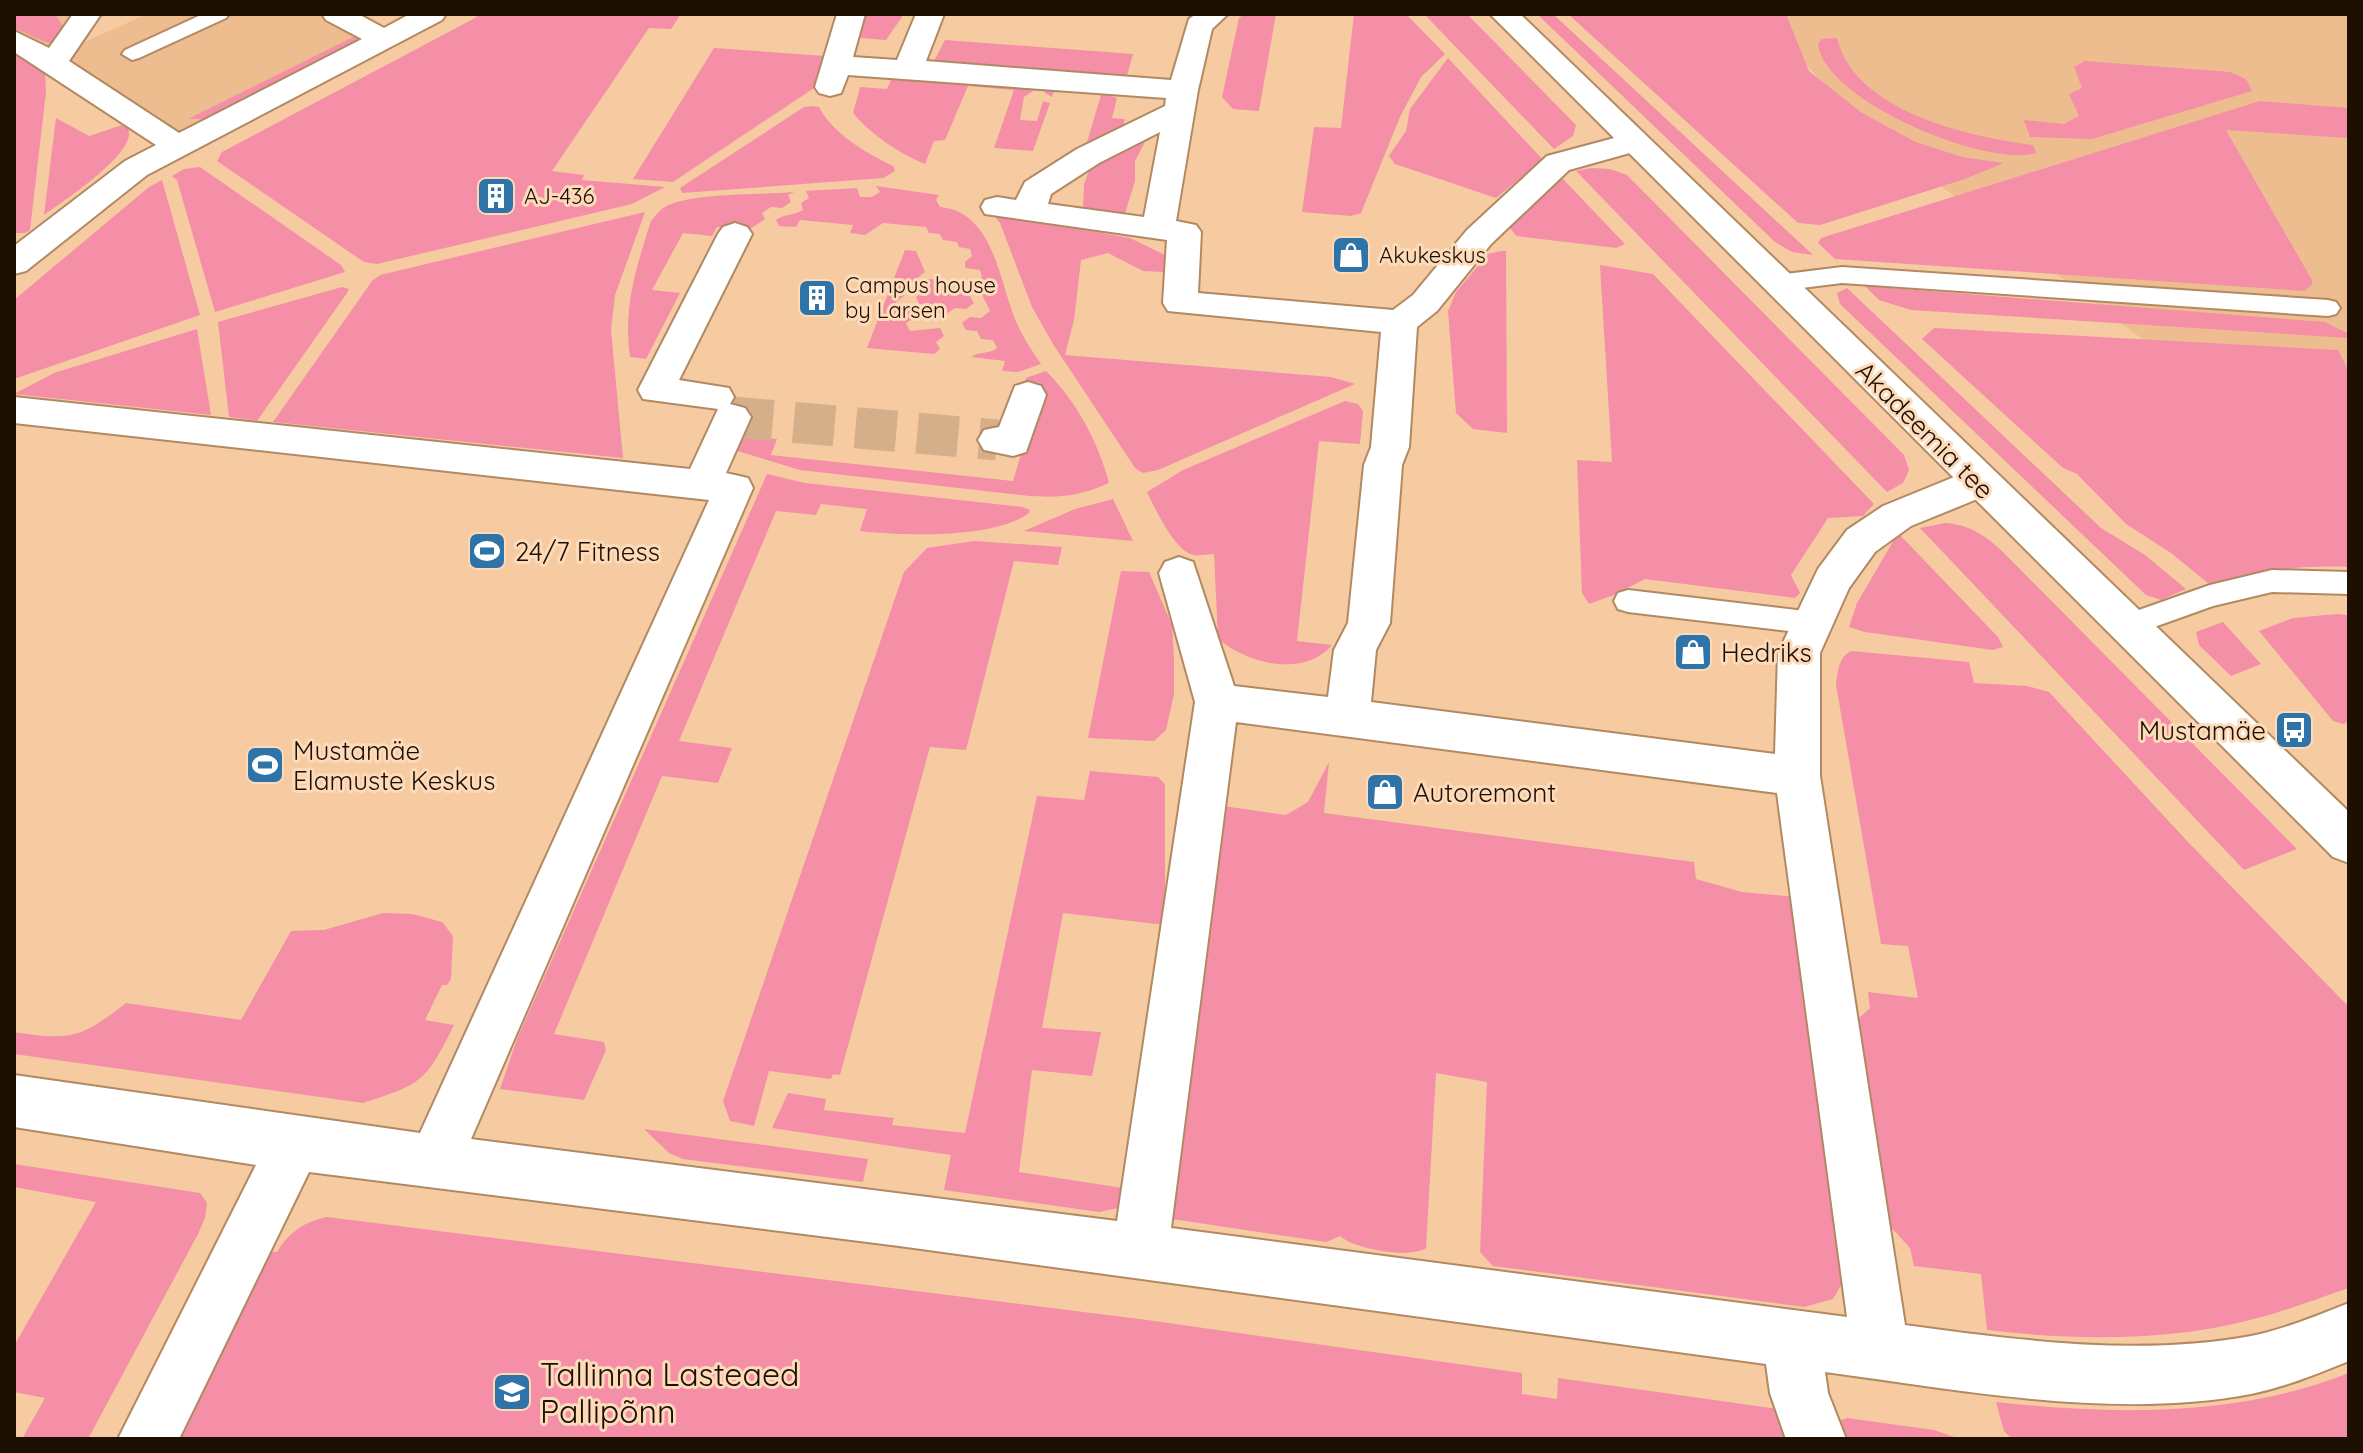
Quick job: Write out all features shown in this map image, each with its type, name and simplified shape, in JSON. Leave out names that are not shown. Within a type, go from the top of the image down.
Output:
[{"type":"street","points":[[53,63],[87,14]]},
{"type":"street","points":[[336,14],[384,39]]},
{"type":"street","points":[[14,263],[136,168],[432,14]]},
{"type":"street","points":[[851,14],[833,76],[908,69],[1181,100]]},
{"type":"street","points":[[908,69],[930,14]]},
{"type":"street","points":[[1158,229],[1181,100],[1199,25],[1214,14]]},
{"type":"street","name":"Akadeemia tee","points":[[1504,14],[1978,483],[2129,625],[2349,842]]},
{"type":"street","points":[[14,40],[177,145]]},
{"type":"street","points":[[1181,100],[1036,189],[1013,209],[1184,232],[1180,303],[1400,322],[1425,303],[1479,237],[1558,163],[1633,142]]},
{"type":"street","points":[[702,484],[724,407],[656,390],[735,234]]},
{"type":"street","points":[[1348,717],[1355,650],[1369,623],[1383,465],[1390,447],[1400,322]]},
{"type":"street","points":[[997,440],[1013,442],[1028,395]]},
{"type":"street","points":[[14,410],[734,488],[434,1162]]},
{"type":"street","points":[[1880,1350],[1797,776],[1799,653],[1832,580],[1861,541],[1897,516],[1978,483]]},
{"type":"street","points":[[1140,1251],[1217,702],[1179,573]]},
{"type":"street","points":[[1217,702],[1797,776]]},
{"type":"street","points":[[14,1101],[295,1144],[585,1178],[1966,1362],[2125,1375],[2210,1369],[2291,1355],[2349,1332]]},
{"type":"street","points":[[148,1439],[295,1144]]},
{"type":"street","points":[[1791,1340],[1799,1393],[1816,1439]]},
{"type":"lane","points":[[132,54],[219,14]]},
{"type":"lane","points":[[1777,283],[1842,275],[2328,308]]},
{"type":"lane","points":[[2129,625],[2210,596],[2272,581],[2349,583]]},
{"type":"lane","points":[[1628,601],[1813,623]]},
{"type":"shaded area","points":[[14,14],[87,14],[80,44],[147,14],[329,14],[384,39],[177,145],[14,42]]},
{"type":"shaded area","points":[[14,14],[55,14],[65,29],[56,44],[46,42],[14,29]]},
{"type":"shaded area","points":[[471,14],[681,14],[671,29],[649,28],[552,171],[584,175],[582,180],[665,187],[632,204],[377,264],[364,262],[217,161],[222,152],[477,17]]},
{"type":"shaded area","points":[[865,14],[900,14],[902,17],[886,40],[861,38],[855,33]]},
{"type":"shaded area","points":[[1244,14],[1276,14],[1259,111],[1233,109],[1222,97],[1239,18]]},
{"type":"shaded area","points":[[1354,14],[1406,14],[1445,54],[1421,77],[1400,117],[1361,213],[1351,216],[1302,212],[1314,127],[1341,128]]},
{"type":"shaded area","points":[[1424,14],[1467,14],[1576,125],[1573,136],[1554,149]]},
{"type":"shaded area","points":[[1537,14],[1553,14],[1813,255],[1792,252],[1775,242]]},
{"type":"shaded area","points":[[1568,14],[1786,14],[1809,71],[1862,113],[1916,142],[1962,157],[2004,163],[1965,179],[1820,225],[1798,223]]},
{"type":"shaded area","points":[[1759,14],[2349,14],[2349,496],[1866,129]]},
{"type":"shaded area","points":[[355,36],[358,40],[355,44],[203,119],[188,119]]},
{"type":"shaded area","points":[[1837,38],[1848,63],[1866,84],[1890,102],[1947,127],[2033,145],[2036,153],[2013,155],[1947,140],[1911,126],[1877,107],[1848,87],[1827,66],[1818,44],[1821,39]]},
{"type":"shaded area","points":[[945,40],[1133,54],[1126,79],[933,63]]},
{"type":"shaded area","points":[[714,48],[826,56],[814,88],[673,182],[633,179]]},
{"type":"shaded area","points":[[14,52],[45,71],[46,92],[30,230],[25,233],[14,233]]},
{"type":"shaded area","points":[[1448,58],[1543,160],[1496,198],[1395,164],[1389,156],[1406,131],[1410,109]]},
{"type":"shaded area","points":[[2085,61],[2230,72],[2246,79],[2252,91],[2092,139],[2030,137],[2024,120],[2064,124],[2079,116],[2069,94],[2082,88],[2074,67]]},
{"type":"shaded area","points":[[892,78],[1031,86],[1036,89],[1024,97],[1020,120],[1037,121],[1043,101],[1050,103],[1033,151],[994,148],[1014,90],[968,86],[945,140],[934,141],[925,164],[886,142],[853,113],[860,87],[887,89]]},
{"type":"shaded area","points":[[1047,88],[1091,90],[1117,98],[1112,118],[1125,119],[1122,130],[1084,152],[1101,95],[1054,91],[1052,97],[1044,92]]},
{"type":"shaded area","points":[[2260,101],[2349,108],[2349,138],[2226,130],[2312,280],[2305,291],[1835,259],[1818,243],[1821,238]]},
{"type":"shaded area","points":[[804,107],[819,107],[841,134],[893,166],[895,171],[883,178],[682,193],[680,188]]},
{"type":"shaded area","points":[[56,118],[89,136],[122,125],[128,128],[128,138],[122,150],[97,175],[44,215]]},
{"type":"shaded area","points":[[1148,136],[1135,161],[1135,181],[1124,217],[1083,209],[1084,184],[1093,160]]},
{"type":"shaded area","points":[[200,167],[341,265],[345,272],[215,312],[177,180],[172,176],[184,169]]},
{"type":"shaded area","points":[[1610,169],[1627,175],[1904,455],[1909,470],[1903,483],[1887,492],[1576,171]]},
{"type":"shaded area","points":[[1562,178],[1625,244],[1616,248],[1516,236],[1510,228]]},
{"type":"shaded area","points":[[162,180],[200,315],[14,379],[14,300],[149,187]]},
{"type":"shaded area","points":[[876,186],[939,195],[936,200],[940,207],[959,212],[973,222],[993,253],[1011,310],[1041,364],[1018,372],[1002,371],[1005,361],[971,357],[997,348],[993,340],[981,339],[977,331],[966,330],[962,323],[970,317],[981,318],[990,311],[976,282],[982,277],[980,270],[965,268],[965,262],[972,256],[970,249],[959,247],[957,242],[943,240],[940,234],[929,233],[926,227],[883,223],[865,235],[850,233],[853,225],[800,220],[796,227],[779,226],[776,220],[803,210],[801,203],[809,198],[806,191],[857,188],[860,197],[872,197],[880,192]]},
{"type":"shaded area","points":[[794,192],[788,195],[791,202],[782,208],[771,207],[762,213],[765,219],[750,229],[717,227],[712,236],[683,233],[652,290],[680,293],[646,359],[630,357],[628,321],[632,288],[651,221],[660,211],[671,204],[698,198]]},
{"type":"shaded area","points":[[645,212],[615,295],[611,330],[623,458],[273,422],[372,281],[380,275]]},
{"type":"shaded area","points":[[993,214],[1130,238],[1165,255],[1163,272],[1143,271],[1108,253],[1081,260],[1074,320],[1065,355],[1331,377],[1355,384],[1158,470],[1143,473],[1135,468],[1053,344],[1032,307],[1000,223]]},
{"type":"shaded area","points":[[905,250],[916,251],[925,272],[902,290],[904,296],[896,302],[899,309],[915,310],[917,316],[906,323],[910,331],[940,328],[944,336],[936,342],[940,349],[934,354],[867,348]]},
{"type":"shaded area","points":[[1506,251],[1507,433],[1473,429],[1456,413],[1448,311],[1456,292],[1488,254]]},
{"type":"shaded area","points":[[1600,265],[1653,274],[1874,504],[1863,516],[1828,518],[1791,575],[1800,593],[1795,598],[1645,579],[1589,604],[1582,593],[1577,460],[1612,462]]},
{"type":"shaded area","points":[[929,279],[941,280],[946,288],[970,296],[974,303],[966,309],[955,308],[946,314],[934,313],[931,305],[919,304],[916,297],[925,291],[923,287]]},
{"type":"shaded area","points":[[1865,286],[2325,322],[2349,334],[2349,338],[1911,310],[1879,300]]},
{"type":"shaded area","points":[[342,287],[349,289],[347,293],[257,421],[229,417],[218,322]]},
{"type":"shaded area","points":[[1847,288],[2101,528],[2145,555],[2186,589],[2161,600],[2146,595],[1840,304],[1837,293]]},
{"type":"shaded area","points":[[1934,328],[2338,350],[2349,372],[2349,567],[2278,570],[2209,584],[2171,553],[2126,524],[2077,474],[2063,468],[1922,339]]},
{"type":"shaded area","points":[[197,329],[211,415],[14,394],[54,373]]},
{"type":"shaded area","points":[[1046,371],[1085,422],[1109,483],[1070,495],[1030,496],[800,470],[734,450],[741,436],[777,439],[771,455],[1013,481],[1040,392],[1022,389],[1026,378]]},
{"type":"shaded area","points":[[1345,401],[1358,404],[1363,411],[1360,444],[1319,441],[1297,641],[1332,645],[1307,662],[1276,664],[1260,661],[1230,648],[1218,639],[1214,554],[1194,555],[1180,546],[1166,528],[1147,492],[1183,470]]},
{"type":"shaded area","points":[[767,474],[805,483],[1030,510],[1014,521],[994,527],[948,534],[860,531],[867,509],[821,504],[816,515],[776,511],[679,741],[732,748],[718,783],[662,776],[554,1034],[604,1042],[606,1050],[584,1100],[500,1089],[517,1039]]},
{"type":"shaded area","points":[[1113,499],[1133,541],[1024,531],[1075,509]]},
{"type":"shaded area","points":[[1945,523],[1977,532],[2003,552],[2297,849],[2244,870],[1920,528]]},
{"type":"shaded area","points":[[1898,533],[1998,637],[2003,647],[1993,650],[1865,632],[1849,627],[1857,603]]},
{"type":"shaded area","points":[[974,541],[1062,547],[1058,565],[1014,561],[966,750],[930,747],[840,1075],[833,1074],[831,1079],[769,1071],[754,1126],[730,1121],[723,1101],[904,572],[927,548]]},
{"type":"shaded area","points":[[1121,571],[1149,572],[1172,625],[1174,694],[1166,730],[1154,741],[1088,738]]},
{"type":"shaded area","points":[[2349,615],[2349,720],[2344,724],[2333,721],[2259,631],[2293,618]]},
{"type":"shaded area","points":[[2223,622],[2261,664],[2231,676],[2199,645],[2196,632]]},
{"type":"shaded area","points":[[1852,651],[1969,662],[1974,683],[2027,686],[2049,692],[2188,842],[2349,1007],[2349,1288],[2275,1313],[2218,1327],[2119,1337],[2052,1336],[1987,1330],[1981,1274],[1914,1266],[1910,1248],[1891,1227],[1857,1020],[1870,1008],[1868,992],[1918,998],[1908,946],[1881,944],[1836,685],[1841,661]]},
{"type":"shaded area","points":[[1329,762],[1324,813],[1694,862],[1696,879],[1742,892],[1796,897],[1843,1282],[1833,1299],[1804,1307],[1493,1266],[1480,1252],[1487,1082],[1436,1073],[1426,1248],[1408,1253],[1382,1251],[1357,1245],[1340,1236],[1326,1242],[1172,1219],[1223,806],[1286,815],[1308,802]]},
{"type":"shaded area","points":[[1090,771],[1158,777],[1165,784],[1165,925],[1063,913],[1042,1028],[1101,1032],[1092,1076],[1032,1070],[1019,1172],[1123,1188],[1123,1200],[1118,1208],[1099,1212],[944,1190],[951,1155],[772,1128],[788,1093],[826,1099],[824,1110],[894,1118],[892,1125],[965,1133],[1037,796],[1084,800]]},
{"type":"shaded area","points":[[383,913],[412,914],[442,922],[453,936],[451,979],[447,985],[442,985],[425,1020],[454,1025],[429,1069],[399,1091],[363,1103],[14,1054],[14,1032],[49,1036],[74,1034],[98,1024],[126,1003],[241,1020],[291,931],[324,930]]},
{"type":"shaded area","points":[[644,1129],[868,1159],[863,1182],[683,1159],[669,1153]]},
{"type":"shaded area","points":[[14,1164],[200,1193],[207,1203],[198,1234],[88,1439],[22,1439],[45,1398],[14,1392],[14,1346],[96,1202],[14,1187]]},
{"type":"shaded area","points":[[327,1217],[1147,1320],[1522,1373],[1522,1394],[1557,1399],[1558,1378],[1778,1409],[1789,1439],[174,1439],[265,1251],[277,1252],[298,1229],[311,1221]]},
{"type":"shaded area","points":[[2349,1373],[2349,1439],[2012,1439],[2004,1431],[1996,1402],[2084,1409],[2174,1409],[2263,1398]]},
{"type":"shaded area","points":[[1847,1418],[1934,1430],[1960,1439],[1840,1439],[1839,1421]]},
{"type":"tunnel","points":[[732,417],[997,440]]},
{"type":"place","name":"AJ-436","points":[[496,196]]},
{"type":"place","name":"Akukeskus","points":[[1351,255]]},
{"type":"place","name":"Campus house by Larsen","points":[[817,298]]},
{"type":"place","name":"24/7 Fitness","points":[[487,551]]},
{"type":"place","name":"Hedriks","points":[[1693,652]]},
{"type":"place","name":"Mustamäe","points":[[2294,730]]},
{"type":"place","name":"Mustamäe Elamuste Keskus","points":[[265,765]]},
{"type":"place","name":"Autoremont","points":[[1385,792]]},
{"type":"place","name":"Tallinna Lasteaed Pallipõnn","points":[[512,1392]]}]
